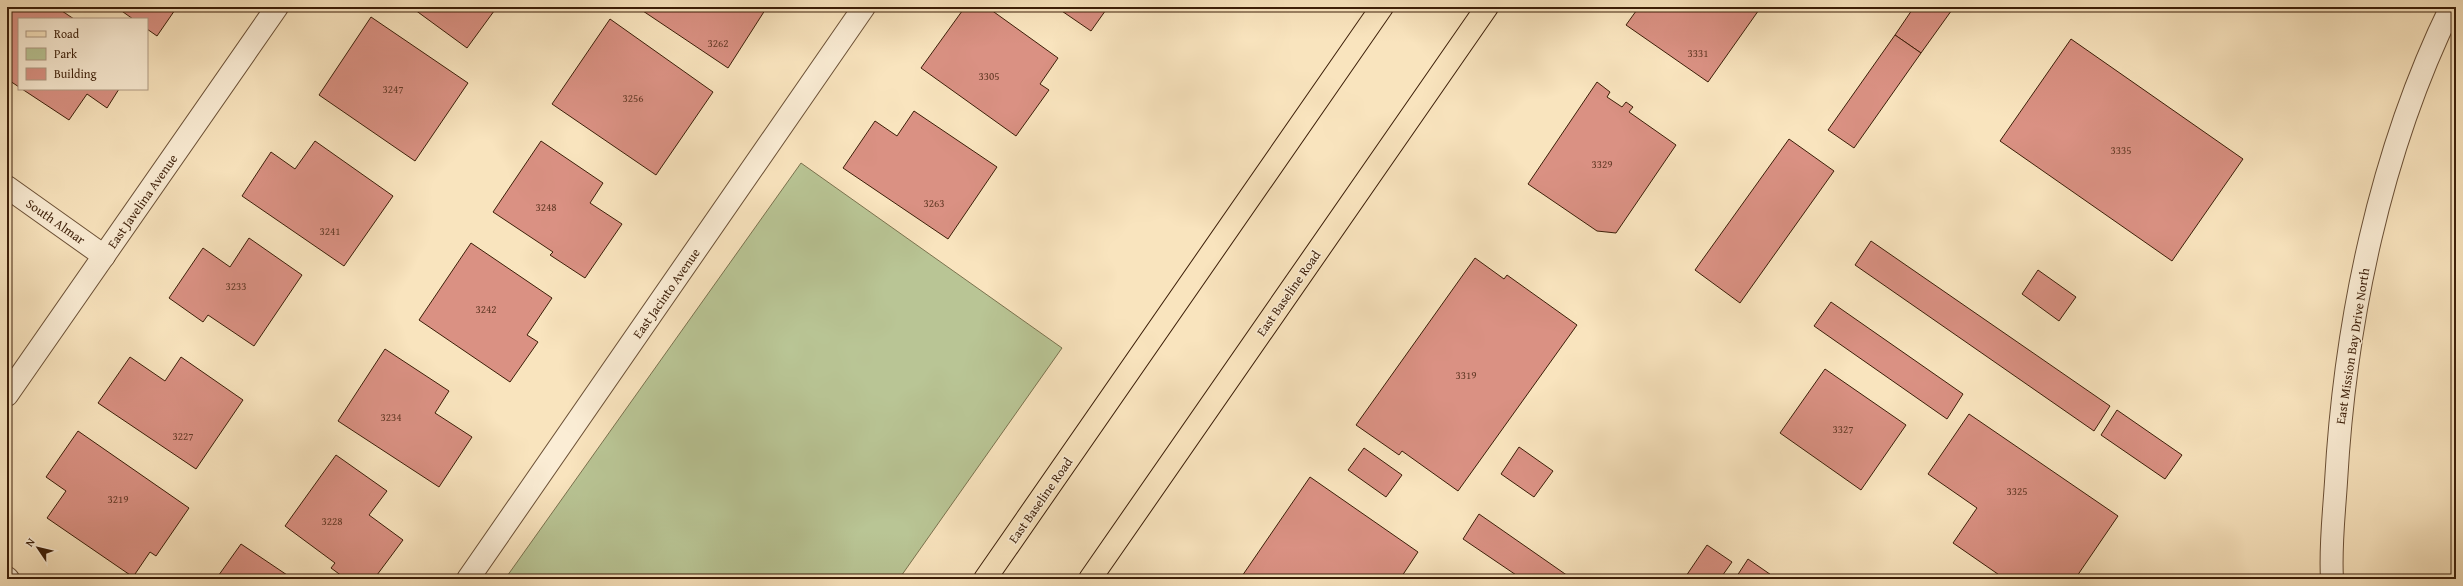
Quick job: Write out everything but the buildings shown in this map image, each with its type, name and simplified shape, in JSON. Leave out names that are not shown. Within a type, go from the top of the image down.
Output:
[{"type":"main road","name":"East Baseline Road","points":[[985,579],[1382,7]]},
{"type":"main road","name":"East Baseline Road","points":[[1090,579],[1487,7]]},
{"type":"street","name":"East Javelina Avenue","points":[[7,395],[277,7]]},
{"type":"street","name":"East Jacinto Avenue","points":[[468,579],[864,7]]},
{"type":"street","name":"East Mission Bay Drive North","points":[[2332,579],[2338,436],[2353,321],[2370,238],[2395,151],[2429,54],[2451,7]]},
{"type":"street","name":"South Almar","points":[[7,187],[104,256]]},
{"type":"green space","points":[[801,163],[1062,348],[899,579],[505,579]]}]
